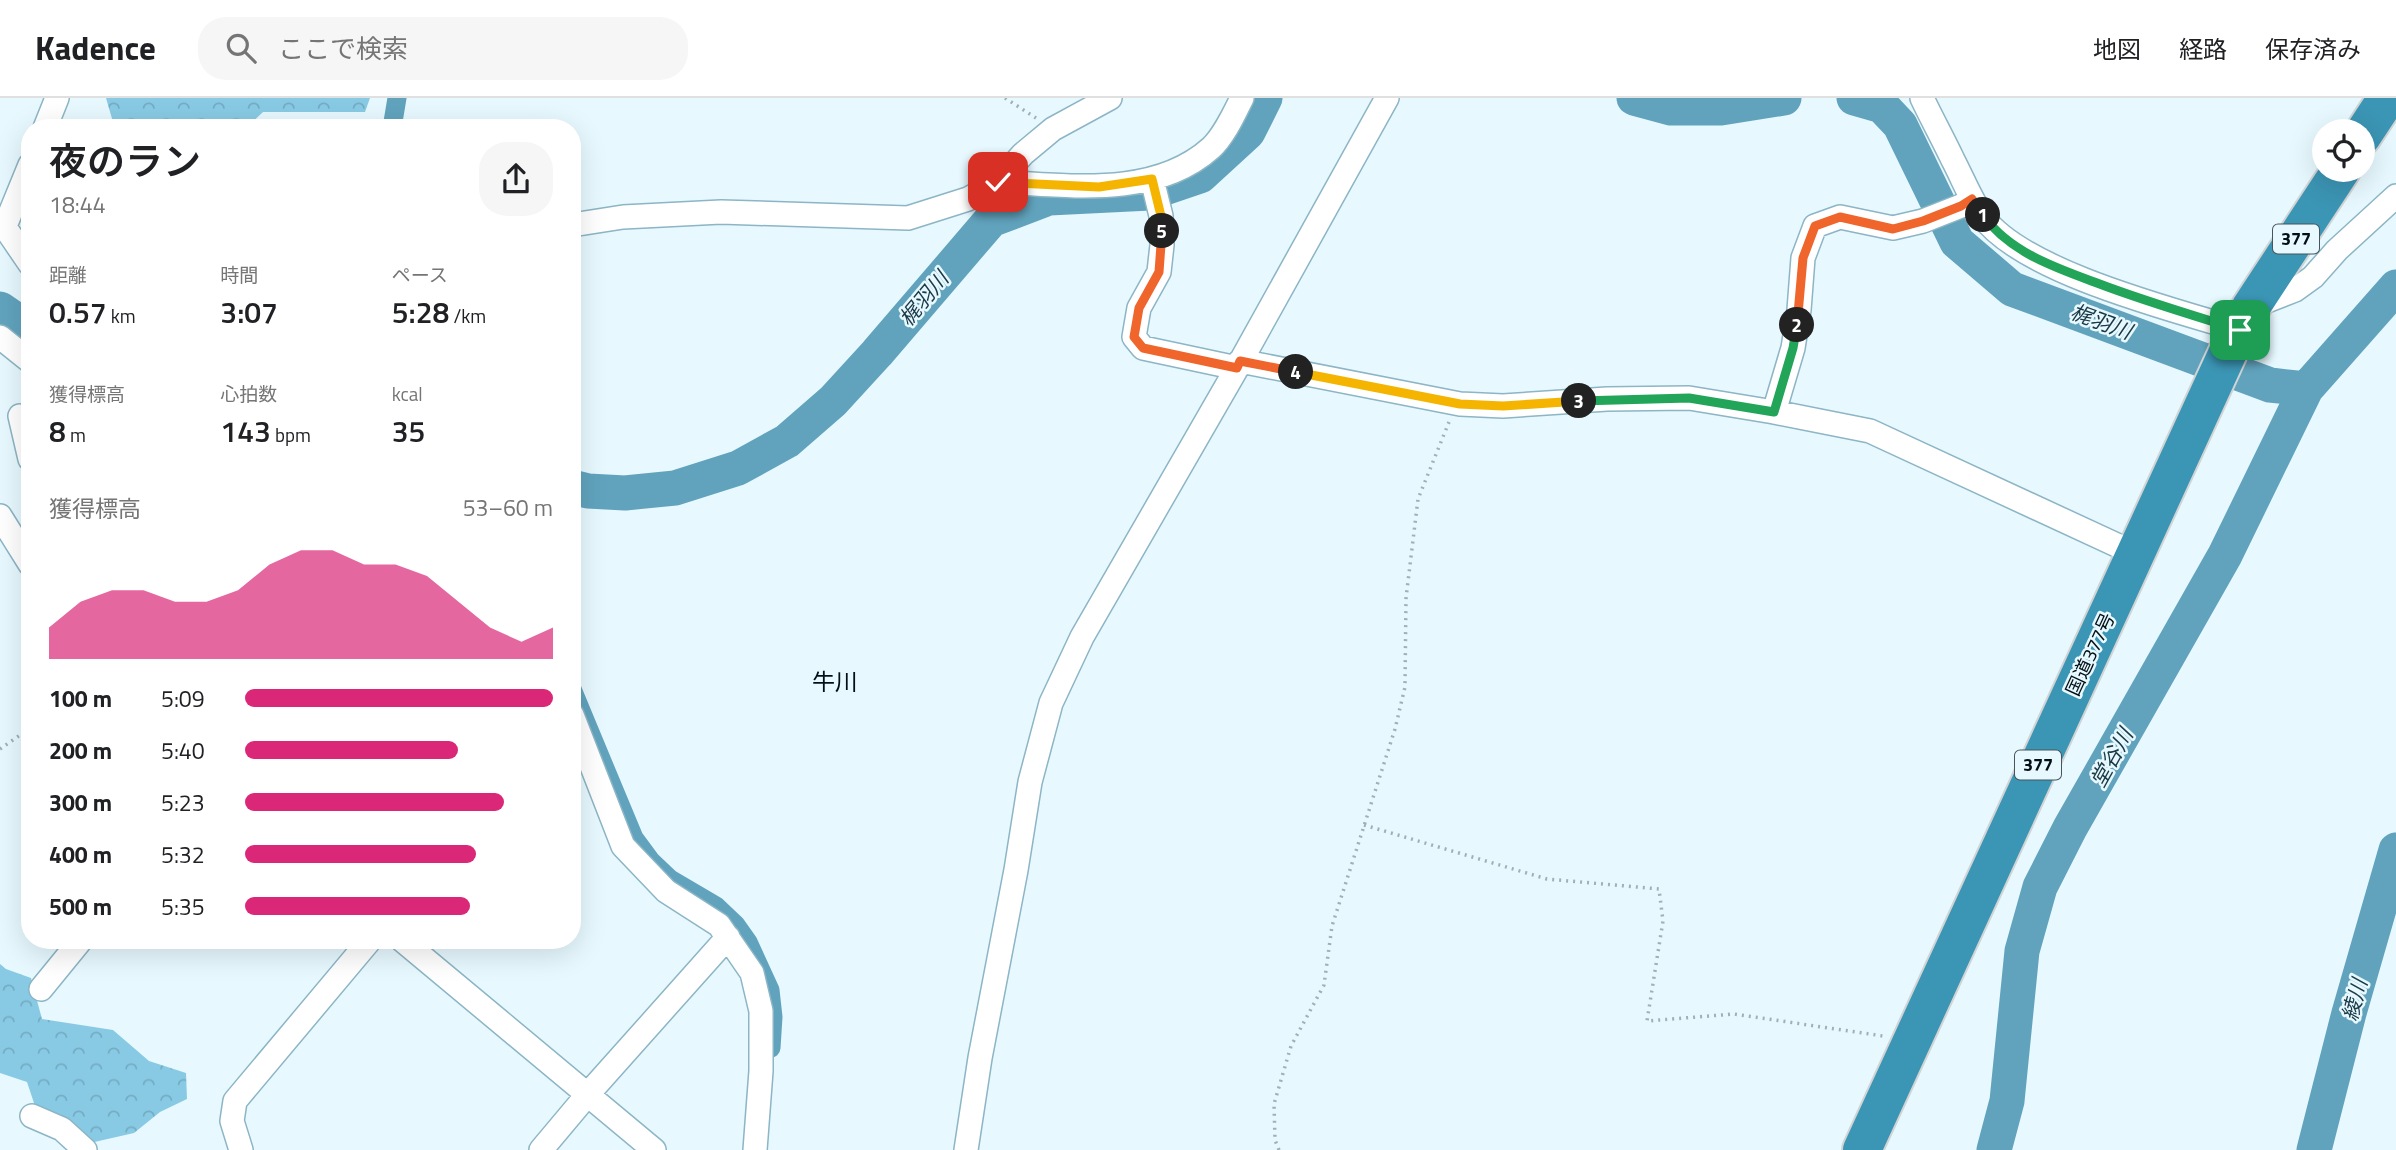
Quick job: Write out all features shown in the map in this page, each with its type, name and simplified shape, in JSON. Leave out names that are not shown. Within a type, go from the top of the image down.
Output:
[{"type":"highway","points":[[2373,119],[2387,98]]},
{"type":"highway","name":"国道377号","points":[[1862,1150],[2234,342],[2334,182]]},
{"type":"street","points":[[49,119],[57,98]]},
{"type":"street","points":[[581,224],[623,218],[720,212],[908,218],[968,199],[998,182],[1023,154],[1054,129],[1110,98]]},
{"type":"street","points":[[998,182],[1099,187],[1153,181],[1186,166],[1213,147],[1242,98]]},
{"type":"street","points":[[965,1150],[979,1058],[1016,870],[1030,782],[1051,703],[1082,637],[1239,365],[1387,98]]},
{"type":"street","points":[[1922,98],[1966,202],[1997,233],[2042,262],[2136,298],[2234,342],[2313,277],[2337,250],[2396,196]]},
{"type":"street","points":[[1153,181],[1161,216],[1162,246],[1159,272],[1139,308],[1134,337],[1143,348],[1457,403],[1503,406],[1607,399],[1689,398],[1870,431],[2136,554]]},
{"type":"street","points":[[21,184],[2,223],[21,251]]},
{"type":"street","points":[[1774,412],[1793,348],[1803,258],[1815,226],[1840,217],[1893,229],[1923,221],[1966,202]]},
{"type":"street","points":[[0,337],[21,354]]},
{"type":"street","points":[[0,516],[21,550]]},
{"type":"street","points":[[582,767],[623,846],[666,891],[719,925],[752,973],[761,1011],[761,1072],[754,1150]]},
{"type":"street","points":[[541,1150],[728,937]]},
{"type":"street","points":[[41,989],[74,949]]},
{"type":"street","points":[[242,1150],[232,1121],[234,1101],[362,949]]},
{"type":"street","points":[[413,949],[654,1150]]},
{"type":"street","points":[[32,1116],[62,1129],[85,1150]]},
{"type":"path","points":[[1005,98],[1054,129]]},
{"type":"path","points":[[1279,1150],[1275,1140],[1274,1104],[1291,1046],[1324,985],[1332,926],[1395,729],[1405,687],[1406,598],[1418,499],[1457,403]]},
{"type":"path","points":[[0,749],[21,734]]},
{"type":"path","points":[[1364,825],[1547,879],[1659,890],[1663,920],[1647,1021],[1734,1014],[1911,1040]]},
{"type":"green space","points":[[106,98],[370,98],[365,112],[263,112],[256,119],[112,119]]},
{"type":"green space","points":[[0,964],[31,978],[42,1019],[113,1030],[149,1061],[186,1073],[187,1099],[160,1112],[134,1133],[90,1143],[36,1109],[27,1082],[0,1073]]},
{"type":"waterway","points":[[394,119],[397,98]]},
{"type":"waterway","name":"梶羽川","points":[[581,489],[625,493],[675,488],[738,468],[787,441],[833,401],[991,220],[1049,198],[1150,193],[1200,176],[1248,132],[1265,98]]},
{"type":"waterway","name":"梶羽川","points":[[1634,98],[1671,108],[1721,108],[1784,98]]},
{"type":"waterway","name":"梶羽川","points":[[1854,98],[1882,106],[1900,125],[1957,242],[2012,289],[2270,385],[2306,389]]},
{"type":"waterway","name":"堂谷川","points":[[1994,1150],[2007,1101],[2022,951],[2040,887],[2070,828],[2225,555],[2306,389],[2396,287]]},
{"type":"waterway","name":"梶羽川","points":[[0,309],[21,321]]},
{"type":"waterway","points":[[581,711],[634,838],[651,861],[670,879],[716,906],[736,925],[748,942],[770,990],[773,1017],[771,1048]]},
{"type":"waterway","name":"綾川","points":[[2314,1150],[2349,1013],[2396,850]]},
{"type":"district","name":"牛川","points":[[835,682]]},
{"type":"route","points":[[998,182],[1099,187],[1152,179],[1161,216],[1162,246],[1159,272],[1139,308],[1134,337],[1143,348],[1237,368],[1240,361],[1460,404],[1503,406],[1607,399],[1689,398],[1774,412],[1793,348],[1803,258],[1815,226],[1840,217],[1893,229],[1923,221],[1972,199],[1997,233],[2042,262],[2136,298],[2240,330]]}]
